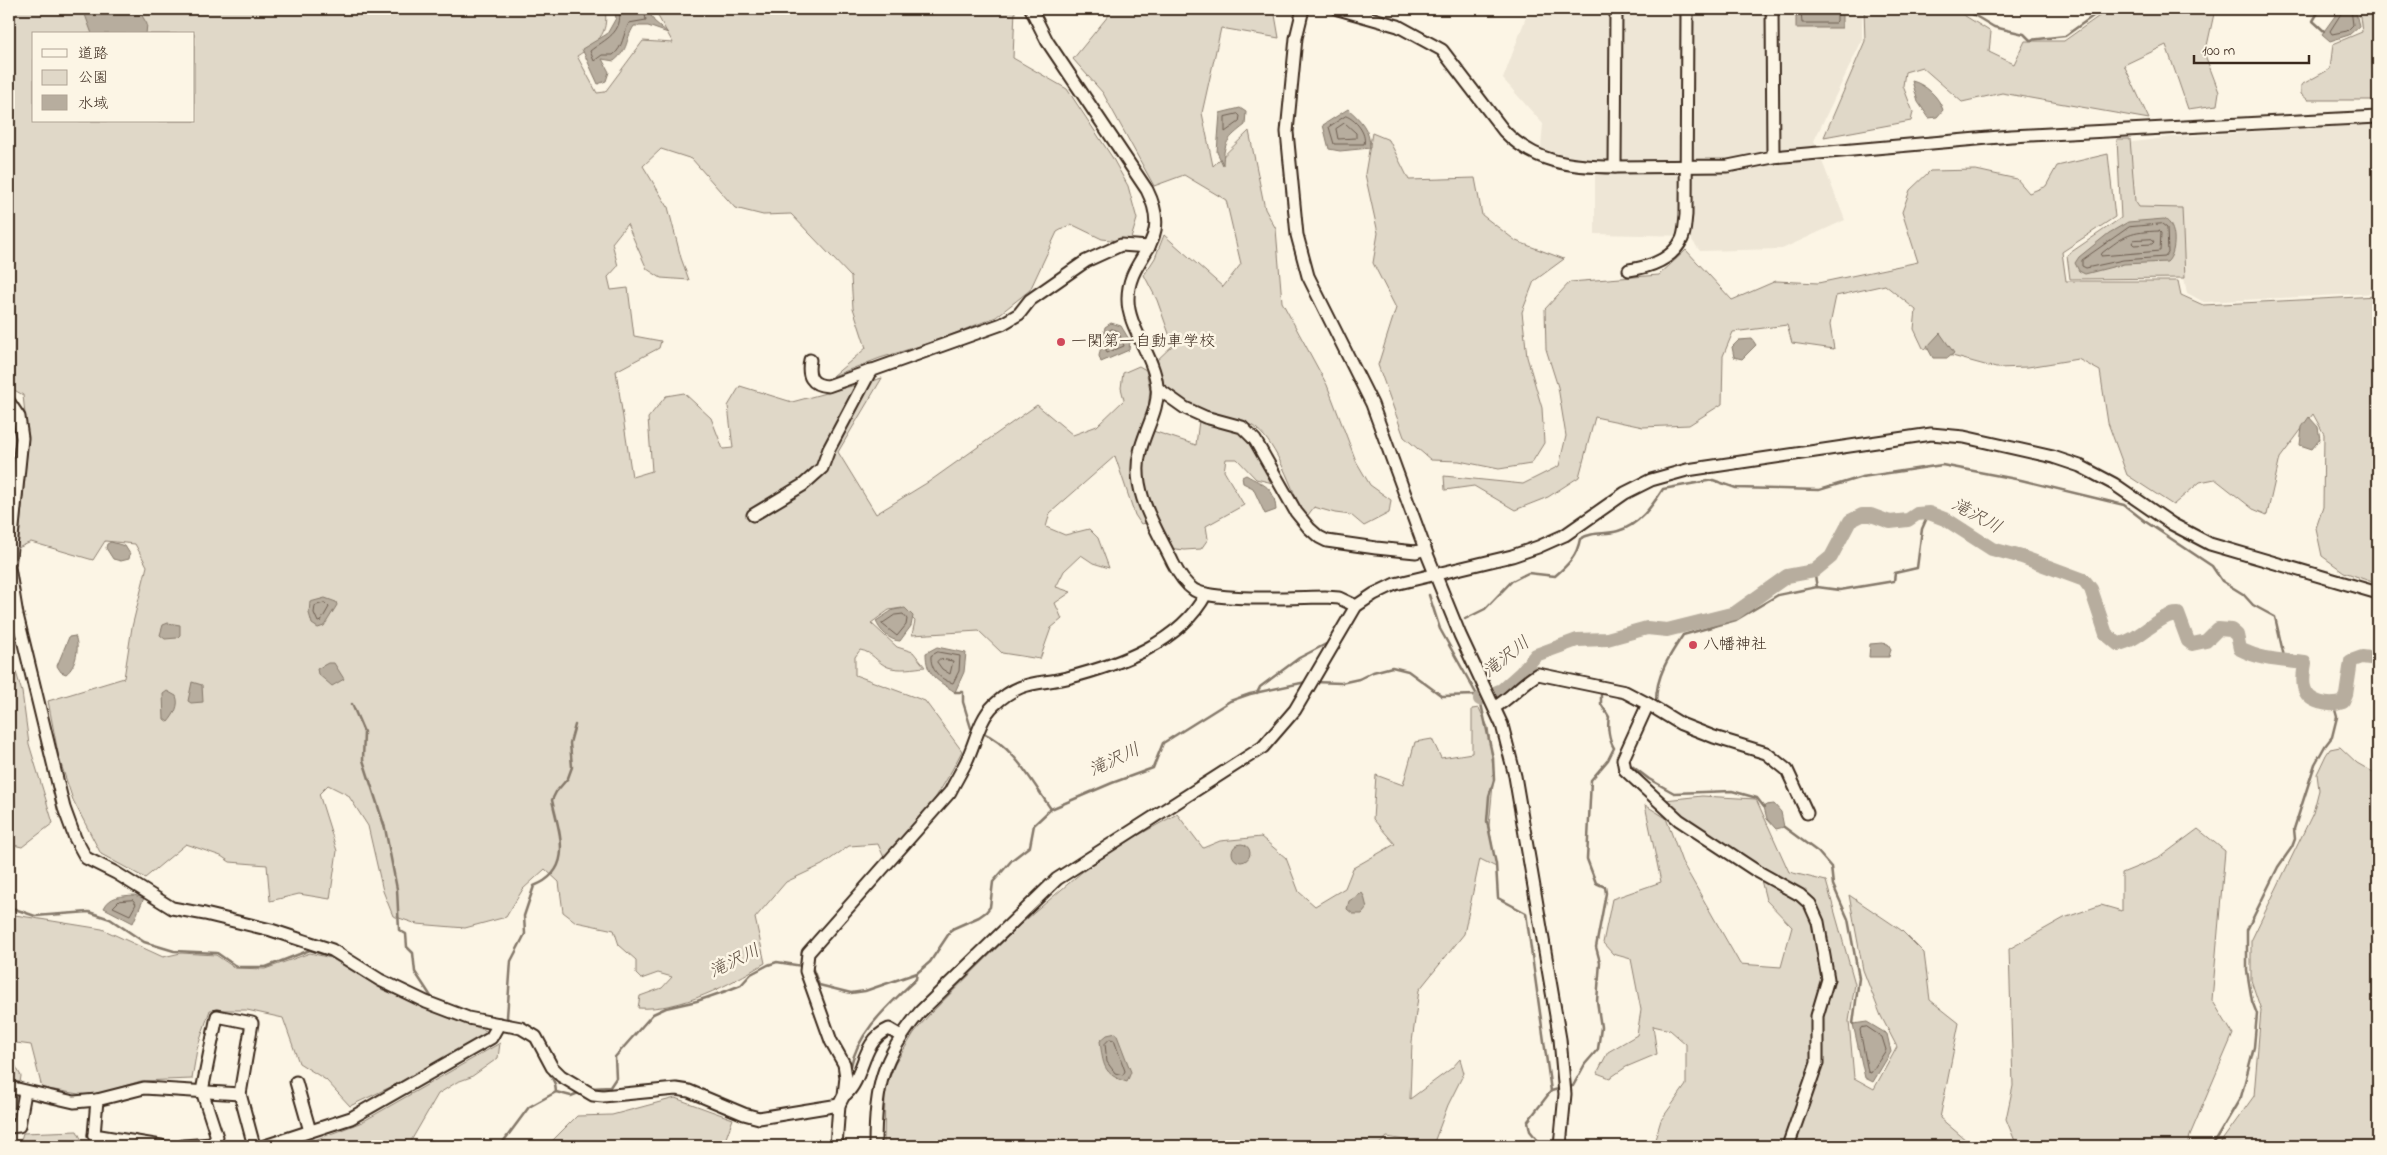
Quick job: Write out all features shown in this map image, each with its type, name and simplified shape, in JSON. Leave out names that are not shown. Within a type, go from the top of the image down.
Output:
[{"type":"street","points":[[1031,9],[1047,41],[1147,190],[1156,214],[1156,227],[1149,247],[1132,277],[1128,300],[1132,320],[1148,355],[1158,388],[1153,411],[1139,453],[1138,473],[1140,492],[1178,573],[1195,590],[1206,594],[1235,597],[1340,598],[1356,606]]},
{"type":"street","points":[[1303,9],[1296,38],[1287,132],[1296,235],[1308,276],[1372,404],[1425,549],[1437,574],[1460,635],[1495,707],[1515,776],[1560,1039],[1565,1094],[1560,1146]]},
{"type":"street","points":[[1338,9],[1398,26],[1442,50],[1515,143],[1535,154],[1556,162],[1580,167],[1728,166],[1773,157],[2011,136],[2378,117]]},
{"type":"street","points":[[1615,168],[1616,9]]},
{"type":"street","points":[[1629,270],[1652,267],[1669,255],[1683,239],[1686,215],[1687,166],[1687,9]]},
{"type":"street","points":[[1772,9],[1773,157]]},
{"type":"street","points":[[810,360],[808,372],[812,381],[819,385],[828,386],[1002,324],[1019,314],[1030,300],[1086,261],[1113,248],[1120,245],[1149,247]]},
{"type":"street","points":[[753,515],[804,485],[822,468],[829,448],[871,370]]},
{"type":"street","points":[[1158,388],[1185,408],[1205,417],[1242,426],[1260,448],[1296,512],[1319,537],[1327,541],[1376,548],[1416,552],[1425,549]]},
{"type":"street","points":[[9,402],[19,417],[22,438],[9,567],[17,615],[64,808],[75,838],[86,858],[116,873],[172,908],[271,930],[332,950],[380,980],[426,1002],[468,1018],[521,1028],[536,1037],[552,1067],[561,1076],[588,1092],[603,1096],[676,1089],[689,1091],[744,1114],[759,1118],[842,1100],[877,1036],[889,1029],[900,1036]]},
{"type":"street","points":[[875,1146],[878,1087],[888,1059],[900,1036],[920,1012],[1057,879],[1263,747],[1295,710],[1356,606],[1374,594],[1395,584],[1512,556],[1556,539],[1625,493],[1651,480],[1687,470],[1932,434],[1964,437],[2053,457],[2080,466],[2114,484],[2172,524],[2210,544],[2378,594]]},
{"type":"street","points":[[836,1146],[846,1077],[844,1064],[831,1042],[806,971],[808,953],[950,792],[966,763],[987,712],[994,704],[1023,686],[1042,680],[1065,678],[1127,659],[1180,627],[1201,603],[1206,594]]},
{"type":"street","points":[[1495,707],[1538,674],[1625,692],[1681,724],[1714,737],[1766,753],[1787,770],[1807,813]]},
{"type":"street","points":[[1648,704],[1623,759],[1625,770],[1679,820],[1755,870],[1800,895],[1810,904],[1818,922],[1828,979],[1817,1016],[1817,1063],[1788,1146]]},
{"type":"street","points":[[184,1146],[212,1144],[217,1137],[202,1091],[217,1016],[252,1023],[240,1094],[254,1146]]},
{"type":"street","points":[[265,1146],[351,1118],[491,1038],[499,1024]]},
{"type":"street","points":[[296,1082],[310,1131]]},
{"type":"street","points":[[9,1087],[74,1102],[97,1100],[144,1088],[240,1094]]},
{"type":"street","points":[[9,1127],[19,1126],[25,1092]]},
{"type":"street","points":[[97,1100],[94,1135],[99,1146]]},
{"type":"street","points":[[94,1135],[138,1144],[161,1146]]},
{"type":"shaded area","points":[[1529,9],[1862,9],[1862,40],[1814,141],[1845,220],[1782,249],[1700,251],[1689,236],[1595,234],[1595,161],[1569,158],[1541,148],[1543,124],[1503,79]]},
{"type":"shaded area","points":[[2378,124],[2378,293],[2204,302],[2187,293],[2184,278],[2070,279],[2123,220],[2119,144],[2171,137]]},
{"type":"green space","points":[[9,9],[605,9],[606,18],[603,32],[596,42],[577,56],[597,93],[605,92],[643,41],[673,43],[654,9],[1015,9],[1013,58],[1067,89],[1112,157],[1128,186],[1137,219],[1130,242],[1102,239],[1071,224],[1057,232],[1030,290],[996,317],[933,342],[880,358],[833,376],[866,348],[853,308],[851,277],[791,214],[763,215],[735,208],[692,159],[661,149],[643,166],[668,207],[681,258],[689,280],[661,278],[647,269],[627,224],[612,243],[618,266],[608,277],[611,290],[628,288],[634,336],[661,341],[659,348],[616,371],[632,477],[652,471],[648,418],[666,396],[684,393],[711,418],[723,449],[733,448],[728,406],[740,386],[792,402],[882,378],[838,452],[876,514],[930,481],[1037,405],[1073,435],[1097,426],[1124,400],[1121,388],[1123,373],[1139,366],[1146,370],[1150,390],[1148,409],[1139,440],[1147,523],[1141,524],[1135,515],[1115,456],[1050,513],[1046,527],[1065,535],[1089,529],[1098,538],[1109,568],[1093,563],[1081,555],[1064,571],[1056,587],[1071,592],[1055,603],[1062,619],[1051,628],[1040,659],[1002,653],[979,631],[912,635],[915,621],[902,608],[889,610],[871,623],[897,647],[913,652],[925,667],[892,668],[860,650],[855,657],[855,675],[925,701],[962,751],[937,796],[886,862],[878,844],[849,846],[822,865],[786,882],[755,918],[765,963],[720,988],[688,1001],[654,1008],[638,1008],[640,996],[662,988],[672,977],[658,973],[641,979],[636,974],[636,960],[619,945],[614,930],[576,922],[563,912],[559,882],[545,869],[523,889],[506,917],[465,928],[417,924],[393,916],[383,891],[368,826],[348,795],[328,785],[319,794],[337,851],[330,899],[299,894],[270,901],[267,865],[230,862],[221,856],[186,844],[145,878],[101,854],[73,800],[59,758],[48,701],[124,678],[132,627],[147,566],[135,544],[105,541],[93,560],[31,542],[18,548],[28,443],[23,395],[9,387]]},
{"type":"green space","points":[[1106,9],[1274,9],[1279,38],[1221,28],[1202,113],[1213,166],[1249,131],[1265,209],[1276,229],[1282,302],[1327,385],[1356,461],[1370,485],[1391,500],[1389,513],[1364,526],[1351,515],[1314,507],[1308,515],[1302,512],[1277,456],[1271,445],[1257,429],[1247,423],[1187,403],[1166,387],[1159,376],[1155,362],[1173,345],[1157,300],[1144,275],[1155,258],[1164,235],[1223,287],[1241,264],[1226,200],[1184,175],[1154,186],[1103,93],[1073,59],[1109,15]]},
{"type":"green space","points":[[1864,9],[1954,9],[1991,32],[1989,52],[2014,64],[2025,41],[2064,41],[2109,9],[2215,9],[2205,55],[2219,92],[2217,105],[2188,109],[2166,45],[2124,65],[2149,119],[2002,93],[1962,102],[1922,67],[1905,72],[1903,86],[1913,112],[1911,121],[1824,137],[1865,41]]},
{"type":"green space","points":[[2359,9],[2378,9],[2378,100],[2308,100],[2301,94],[2301,85],[2330,69],[2333,44],[2362,32]]},
{"type":"green space","points":[[1372,133],[1389,140],[1409,180],[1475,178],[1482,215],[1516,241],[1564,259],[1534,281],[1522,312],[1527,357],[1542,408],[1544,443],[1531,464],[1499,469],[1459,461],[1431,460],[1404,437],[1378,365],[1396,308],[1373,263],[1378,233],[1365,174]]},
{"type":"green space","points":[[2117,139],[2130,139],[2135,201],[2139,207],[2182,208],[2185,278],[2070,279],[2067,255],[2121,218]]},
{"type":"green space","points":[[2108,154],[2115,217],[2062,252],[2066,281],[2178,281],[2181,295],[2203,305],[2378,296],[2378,584],[2344,572],[2322,556],[2316,528],[2323,507],[2324,434],[2313,414],[2280,458],[2267,515],[2253,509],[2215,479],[2200,482],[2173,505],[2127,475],[2108,423],[2100,371],[2078,359],[2028,367],[1996,368],[1923,348],[1914,329],[1916,310],[1885,285],[1836,296],[1830,325],[1834,349],[1792,343],[1787,325],[1733,332],[1723,356],[1722,404],[1689,425],[1643,427],[1595,417],[1579,477],[1548,497],[1515,510],[1474,486],[1445,490],[1444,476],[1523,484],[1559,466],[1566,436],[1558,387],[1546,349],[1545,309],[1570,282],[1659,275],[1686,250],[1732,300],[1776,281],[1818,283],[1918,262],[1902,212],[1910,190],[1930,171],[1976,170],[2017,179],[2029,193],[2046,186],[2057,166]]},
{"type":"green space","points":[[1199,420],[1242,432],[1273,483],[1256,479],[1237,459],[1226,459],[1224,471],[1244,505],[1206,526],[1208,539],[1201,549],[1184,550],[1168,548],[1141,475],[1145,452],[1153,431],[1196,445]]},
{"type":"green space","points":[[9,649],[22,692],[29,744],[53,823],[22,847],[9,844]]},
{"type":"green space","points":[[1479,708],[1488,727],[1494,774],[1489,826],[1496,867],[1480,859],[1464,934],[1419,990],[1412,1042],[1410,1099],[1452,1068],[1460,1059],[1464,1073],[1448,1105],[1433,1145],[1387,1137],[1377,1146],[884,1146],[885,1090],[895,1064],[914,1033],[929,1015],[1021,924],[1082,872],[1124,843],[1177,814],[1203,848],[1220,841],[1261,837],[1286,858],[1299,892],[1315,906],[1345,888],[1353,868],[1395,844],[1373,819],[1376,775],[1403,785],[1415,742],[1432,739],[1441,758],[1472,753],[1472,709]]},
{"type":"green space","points":[[2340,747],[2357,763],[2378,775],[2378,1146],[2218,1146],[2254,1096],[2261,1010],[2251,980],[2251,941],[2313,813],[2319,790],[2317,774],[2330,749]]},
{"type":"green space","points":[[1702,796],[1756,799],[1789,872],[1826,881],[1855,984],[1849,1021],[1854,1078],[1874,1089],[1897,1047],[1881,1016],[1863,970],[1849,895],[1901,930],[1924,953],[1930,1000],[1959,1023],[1940,1118],[1973,1146],[1653,1146],[1661,1120],[1686,1085],[1686,1044],[1670,1030],[1653,1026],[1657,1054],[1626,1067],[1610,1078],[1597,1073],[1608,1052],[1637,1035],[1641,1010],[1631,959],[1613,954],[1603,943],[1612,899],[1661,882],[1645,805],[1666,818],[1682,862],[1740,964],[1781,967],[1792,927],[1766,900],[1757,864],[1685,818],[1665,800]]},
{"type":"green space","points":[[2198,829],[2225,851],[2212,1000],[2233,1034],[2190,1135],[2188,1146],[2017,1146],[2006,1119],[2013,1086],[2009,949],[2064,918],[2101,905],[2122,911],[2122,873],[2159,858]]},
{"type":"green space","points":[[15,915],[102,929],[163,957],[181,953],[216,955],[235,968],[265,969],[310,953],[331,958],[383,990],[489,1032],[416,1075],[350,1106],[326,1080],[299,1063],[283,1018],[247,1010],[210,1010],[197,1049],[192,1079],[141,1081],[91,1096],[42,1088],[31,1045],[9,1042],[9,917]]},
{"type":"green space","points":[[500,1043],[498,1058],[471,1077],[457,1082],[438,1094],[408,1146],[299,1146],[362,1122]]},
{"type":"green space","points":[[9,1054],[21,1076],[14,1123],[9,1135]]},
{"type":"green space","points":[[675,1098],[733,1119],[723,1146],[547,1146],[577,1116],[612,1115]]},
{"type":"green space","points":[[77,1131],[85,1146],[19,1146],[23,1133]]},
{"type":"water","points":[[83,9],[138,9],[147,24],[146,32],[91,32]]},
{"type":"water","points":[[614,9],[648,9],[654,21],[668,33],[648,26],[634,26],[625,48],[619,56],[614,61],[602,59],[609,72],[606,81],[598,84],[582,49],[607,34],[616,18]]},
{"type":"water","points":[[1796,9],[1842,9],[1842,28],[1796,28]]},
{"type":"water","points":[[2340,9],[2355,9],[2359,26],[2349,35],[2330,41],[2322,34]]},
{"type":"water","points":[[1912,81],[1926,88],[1938,100],[1943,110],[1937,117],[1929,118],[1918,102]]},
{"type":"water","points":[[1240,108],[1246,112],[1245,125],[1230,138],[1224,151],[1223,165],[1217,152],[1220,113]]},
{"type":"water","points":[[1348,109],[1364,126],[1370,142],[1370,148],[1340,151],[1329,149],[1323,125]]},
{"type":"water","points":[[2164,219],[2171,227],[2174,239],[2173,252],[2167,262],[2124,264],[2085,274],[2079,271],[2075,263],[2079,257],[2109,233],[2128,222]]},
{"type":"water","points":[[1111,323],[1121,326],[1130,341],[1129,350],[1101,362],[1099,356],[1105,327]]},
{"type":"water","points":[[1940,333],[1954,353],[1948,358],[1933,358],[1927,347]]},
{"type":"water","points":[[1752,339],[1756,345],[1742,359],[1734,357],[1732,347],[1739,340]]},
{"type":"water","points":[[2309,417],[2318,427],[2320,439],[2312,449],[2300,445],[2302,427]]},
{"type":"water","points":[[1246,475],[1271,491],[1276,510],[1265,514],[1253,488],[1243,483],[1242,477]]},
{"type":"water","points":[[111,542],[125,546],[130,554],[129,559],[121,561],[113,559],[106,548],[107,544]]},
{"type":"water","points":[[325,598],[336,602],[337,605],[324,626],[318,628],[312,624],[309,613],[310,602]]},
{"type":"water","points":[[905,608],[913,616],[911,626],[900,641],[896,641],[885,634],[876,621],[893,610]]},
{"type":"water","points":[[168,623],[180,625],[180,635],[177,638],[165,639],[160,635],[163,625]]},
{"type":"water","points":[[75,636],[77,646],[75,662],[66,674],[61,672],[57,666],[69,637]]},
{"type":"water","points":[[1870,644],[1888,644],[1891,649],[1889,657],[1869,657]]},
{"type":"water","points":[[937,647],[966,653],[964,672],[955,692],[934,677],[928,667],[926,653]]},
{"type":"water","points":[[328,663],[334,663],[344,679],[332,686],[318,674],[317,669]]},
{"type":"water","points":[[192,682],[202,685],[203,702],[191,703],[188,701]]},
{"type":"water","points":[[167,691],[176,696],[177,699],[177,706],[168,722],[164,719],[163,694]]},
{"type":"water","points":[[1774,804],[1781,812],[1784,827],[1776,829],[1767,819],[1764,807]]},
{"type":"water","points":[[1237,844],[1245,844],[1250,849],[1248,860],[1237,862],[1232,857],[1232,849]]},
{"type":"water","points":[[1362,893],[1367,908],[1362,914],[1353,914],[1347,909],[1349,901]]},
{"type":"water","points":[[134,895],[144,898],[133,923],[104,908],[113,899],[120,896]]},
{"type":"water","points":[[1867,1022],[1887,1034],[1891,1052],[1873,1082],[1865,1078],[1853,1024]]},
{"type":"water","points":[[1116,1033],[1131,1072],[1127,1082],[1113,1076],[1109,1072],[1102,1056],[1100,1041],[1107,1035]]},
{"type":"waterway","points":[[1964,9],[1994,27],[2024,34],[2030,40],[2065,36],[2103,9]]},
{"type":"waterway","points":[[2320,9],[2313,21],[2324,31]]},
{"type":"waterway","points":[[1465,619],[1485,609],[1512,581],[1528,573],[1555,576],[1571,560],[1577,550],[1580,539],[1590,535],[1626,528],[1639,520],[1663,489],[1713,480],[1736,488],[1819,490],[1862,477],[1942,465],[2021,480],[2124,505],[2212,566],[2222,581],[2243,594],[2253,605],[2275,617],[2285,661]]},
{"type":"waterway","points":[[1654,704],[1664,667],[1683,635],[1736,620],[1778,595],[1817,587],[1840,590],[1894,581],[1895,573],[1917,568],[1922,529],[1929,513]]},
{"type":"waterway","name":"滝沢川","points":[[1480,699],[1502,690],[1521,673],[1536,655],[1577,640],[1607,639],[1647,628],[1667,630],[1735,613],[1787,576],[1814,571],[1831,557],[1850,521],[1862,515],[1871,515],[1890,522],[1908,520],[1917,514],[1929,513],[1947,520],[1992,549],[2022,557],[2084,580],[2091,589],[2106,634],[2118,644],[2134,638],[2163,618],[2178,614],[2188,641],[2192,644],[2206,641],[2218,629],[2231,630],[2237,635],[2240,649],[2248,653],[2271,659],[2305,663],[2303,681],[2306,692],[2314,700],[2326,704],[2343,702],[2346,695],[2351,661],[2362,657],[2378,659]]},
{"type":"waterway","points":[[1814,571],[1817,587]]},
{"type":"waterway","points":[[1429,595],[1440,629],[1477,695]]},
{"type":"waterway","points":[[1257,693],[1260,687],[1299,658],[1326,644]]},
{"type":"waterway","points":[[1314,682],[1341,683],[1359,679],[1373,672],[1392,667],[1408,671],[1442,696],[1477,695],[1480,699],[1493,758],[1494,780],[1489,796],[1487,821],[1496,864],[1498,898],[1526,913],[1551,1091],[1528,1121],[1530,1131],[1539,1142],[1539,1146]]},
{"type":"waterway","name":"滝沢川","points":[[810,967],[812,967],[819,985],[851,993],[865,991],[917,973],[930,962],[952,929],[986,912],[990,907],[993,882],[1012,860],[1030,846],[1034,825],[1051,809],[1153,768],[1163,743],[1230,701],[1250,694],[1306,682]]},
{"type":"waterway","points":[[955,692],[963,692],[963,702],[971,728],[976,730]]},
{"type":"waterway","points":[[1567,1087],[1573,1086],[1585,1064],[1598,1049],[1601,1027],[1597,1001],[1600,962],[1596,947],[1606,893],[1605,887],[1596,883],[1587,859],[1591,780],[1608,760],[1614,748],[1609,733],[1609,717],[1601,704],[1601,692]]},
{"type":"waterway","points":[[1626,699],[1643,709]]},
{"type":"waterway","points":[[352,704],[364,732],[363,760],[385,828],[397,889],[399,930],[406,934],[407,947],[413,953],[415,972],[434,1001]]},
{"type":"waterway","points":[[2212,1146],[2241,1097],[2254,1047],[2257,1014],[2252,1001],[2247,971],[2247,930],[2278,867],[2292,847],[2295,839],[2294,829],[2315,764],[2332,737],[2337,717],[2334,706]]},
{"type":"waterway","points":[[509,1021],[507,1017],[511,961],[525,934],[524,916],[534,886],[547,879],[555,870],[560,860],[560,837],[552,800],[568,778],[572,767],[570,743],[575,725]]},
{"type":"waterway","points":[[981,732],[1003,746],[1012,755],[1051,809]]},
{"type":"waterway","points":[[1628,763],[1649,779],[1674,793],[1732,791],[1757,798],[1764,807]]},
{"type":"waterway","points":[[1784,827],[1818,852],[1831,867],[1833,885],[1848,919],[1859,978],[1853,1024]]},
{"type":"waterway","points":[[9,907],[35,916],[89,912],[110,919],[144,942],[174,951],[217,953],[237,967],[266,967],[310,950],[334,958]]},
{"type":"waterway","name":"滝沢川","points":[[591,1088],[610,1087],[616,1078],[615,1057],[653,1014],[666,1008],[697,1001],[741,985],[751,974],[777,962],[802,966]]},
{"type":"waterway","points":[[850,1070],[859,1043],[867,1031],[885,1009],[916,979],[917,973]]},
{"type":"waterway","points":[[377,985],[390,991]]},
{"type":"waterway","points":[[475,1024],[493,1028]]},
{"type":"waterway","points":[[529,1038],[536,1048]]},
{"type":"waterway","points":[[548,1070],[555,1084],[556,1092]]},
{"type":"waterway","points":[[1551,1091],[1562,1088]]},
{"type":"waterway","name":"滝沢川","points":[[500,1146],[529,1107],[556,1092],[571,1096],[581,1092]]},
{"type":"place","name":"一関第一自動車学校","points":[[1061,342]]},
{"type":"place","name":"八幡神社","points":[[1693,645]]}]
